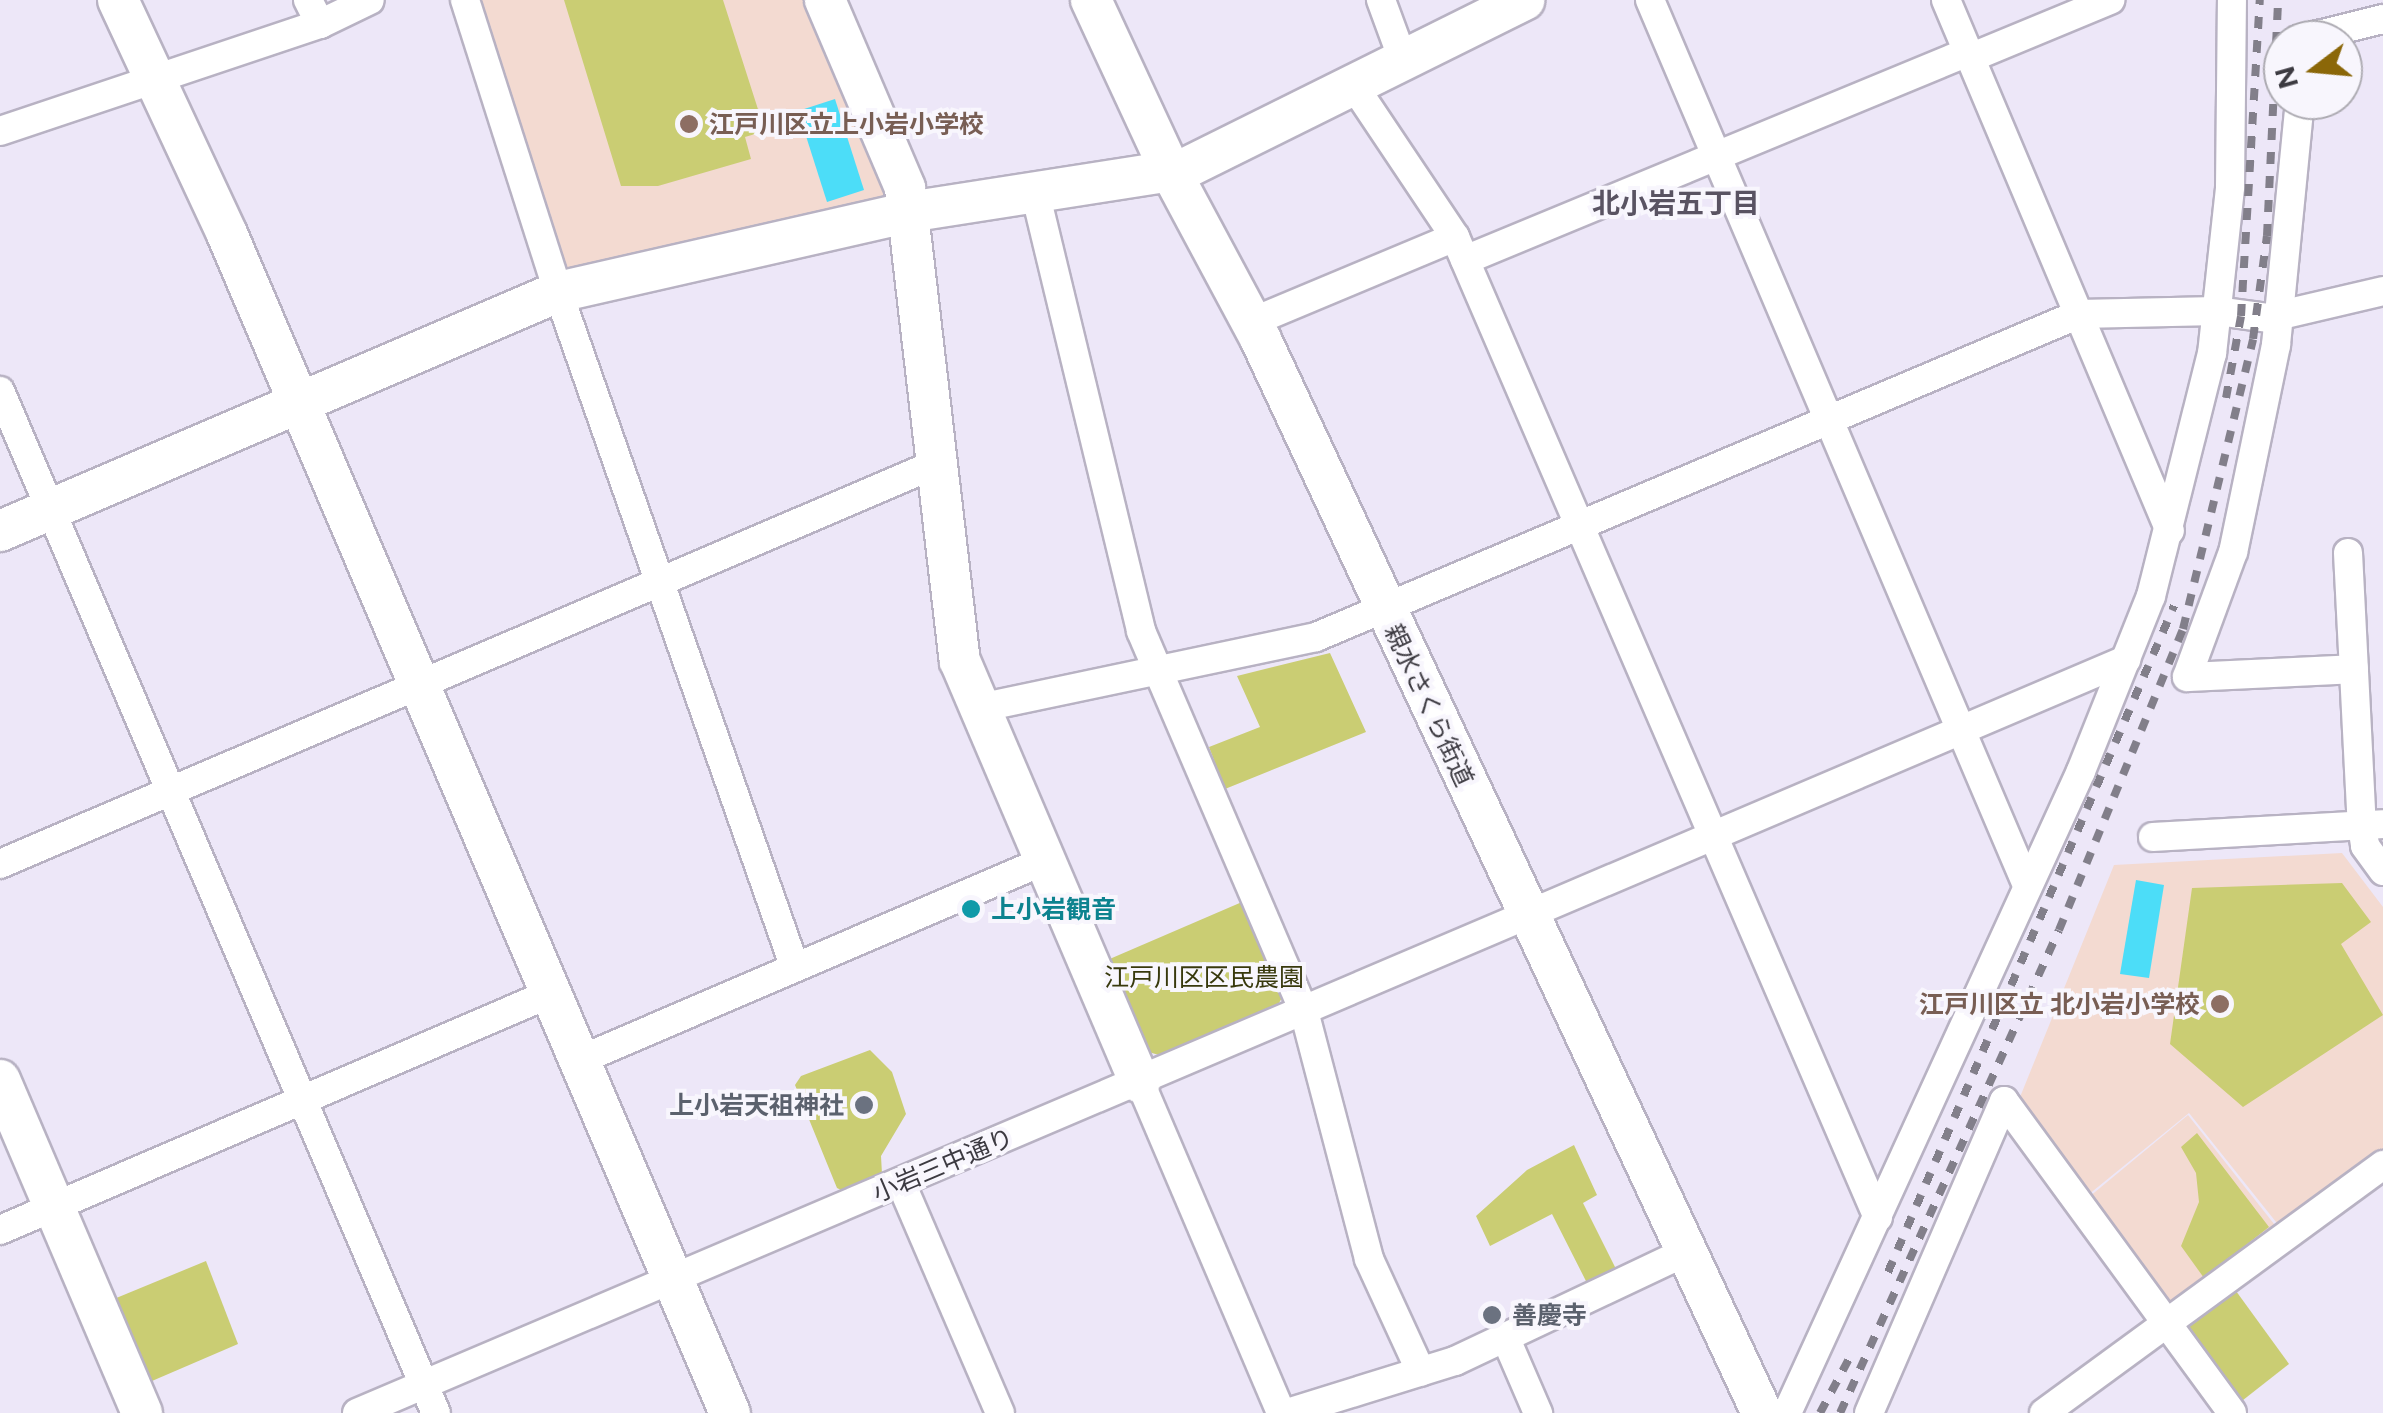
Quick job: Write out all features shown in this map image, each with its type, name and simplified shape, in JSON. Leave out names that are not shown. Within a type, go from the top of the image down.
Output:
[{"type":"street","points":[[118,0],[300,404],[730,1413]]},
{"type":"street","points":[[0,131],[156,78],[314,12],[370,0]]},
{"type":"street","points":[[465,0],[558,292],[796,968]]},
{"type":"street","name":"親水さくら街道","points":[[1091,0],[1171,172],[1252,322],[1762,1413]]},
{"type":"street","points":[[1382,0],[1402,57]]},
{"type":"street","points":[[0,531],[558,292],[909,212],[1171,172],[1524,0]]},
{"type":"street","points":[[1650,0],[2026,882]]},
{"type":"street","points":[[1946,0],[2170,531]]},
{"type":"street","points":[[1252,322],[1717,156],[2110,0]]},
{"type":"street","points":[[1788,1413],[2126,660],[2170,531],[2200,419],[2217,311],[2230,188],[2232,0]]},
{"type":"street","points":[[835,3],[909,212],[958,651],[1284,1413],[1420,1372],[1506,1339],[1688,1251]]},
{"type":"street","points":[[1352,82],[1460,248],[1878,1218]]},
{"type":"street","points":[[2298,120],[2280,315],[2233,552],[2187,677],[2354,669]]},
{"type":"street","points":[[1035,192],[1141,631],[1304,1012],[1369,1259],[1420,1372]]},
{"type":"street","points":[[980,708],[1316,637],[1385,612],[2080,314],[2217,311],[2280,315],[2383,292]]},
{"type":"street","points":[[0,392],[436,1413]]},
{"type":"street","points":[[0,864],[938,463]]},
{"type":"street","points":[[2348,552],[2354,669],[2372,825],[2365,846],[2383,871]]},
{"type":"street","name":"小岩三中通り","points":[[357,1413],[2126,660]]},
{"type":"street","points":[[2153,837],[2372,825]]},
{"type":"street","points":[[580,1060],[1046,860]]},
{"type":"street","points":[[0,1230],[551,994]]},
{"type":"street","points":[[0,1080],[142,1413]]},
{"type":"street","points":[[1869,1413],[2004,1100],[2232,1413]]},
{"type":"street","points":[[2044,1413],[2383,1164]]},
{"type":"street","points":[[901,1183],[1000,1413]]},
{"type":"street","points":[[1506,1339],[1538,1413]]},
{"type":"shaded area","name":"江戸川区立上小岩小学校","points":[[476,0],[803,0],[890,192],[884,205],[564,270]]},
{"type":"shaded area","name":"江戸川区立 北小岩小学校","points":[[2342,853],[2383,907],[2383,1150],[2280,1227],[2189,1113],[2088,1195],[2018,1102],[2114,865]]},
{"type":"shaded area","points":[[2188,1115],[2278,1229],[2173,1310],[2089,1197]]},
{"type":"green space","points":[[564,0],[723,0],[765,131],[745,137],[751,159],[658,186],[621,186]]},
{"type":"green space","points":[[1330,653],[1366,732],[1225,789],[1209,747],[1260,727],[1237,676]]},
{"type":"green space","points":[[2342,883],[2371,922],[2341,944],[2383,1015],[2243,1107],[2170,1044],[2192,888]]},
{"type":"green space","name":"江戸川区区民農園","points":[[1242,902],[1283,996],[1279,1003],[1159,1055],[1145,1051],[1105,961]]},
{"type":"green space","points":[[870,1050],[892,1072],[906,1114],[881,1156],[882,1174],[845,1192],[837,1188],[795,1085],[801,1076]]},
{"type":"green space","points":[[2197,1133],[2269,1227],[2204,1278],[2181,1246],[2199,1202],[2196,1173],[2181,1147]]},
{"type":"green space","points":[[1574,1145],[1597,1195],[1583,1203],[1618,1273],[1589,1287],[1552,1214],[1490,1246],[1476,1216],[1527,1170]]},
{"type":"green space","points":[[206,1261],[238,1344],[145,1384],[109,1301]]},
{"type":"green space","points":[[2236,1291],[2289,1364],[2238,1404],[2184,1330]]},
{"type":"water","points":[[835,99],[864,190],[827,202],[798,111]]},
{"type":"water","points":[[2136,880],[2164,885],[2149,978],[2120,974]]},
{"type":"railway","points":[[2226,398],[2241,316],[2260,0]]},
{"type":"railway","points":[[1840,1413],[2059,930],[2183,629],[2253,339],[2267,236],[2278,0]]},
{"type":"railway","points":[[1888,1272],[2174,606]]},
{"type":"railway","points":[[1820,1413],[1851,1355]]},
{"type":"place","name":"江戸川区立上小岩小学校","points":[[689,124]]},
{"type":"place","name":"上小岩観音","points":[[971,909]]},
{"type":"place","name":"江戸川区立 北小岩小学校","points":[[2220,1004]]},
{"type":"place","name":"上小岩天祖神社","points":[[864,1105]]},
{"type":"place","name":"善慶寺","points":[[1492,1315]]},
{"type":"district","name":"北小岩五丁目","points":[[1676,203]]}]
